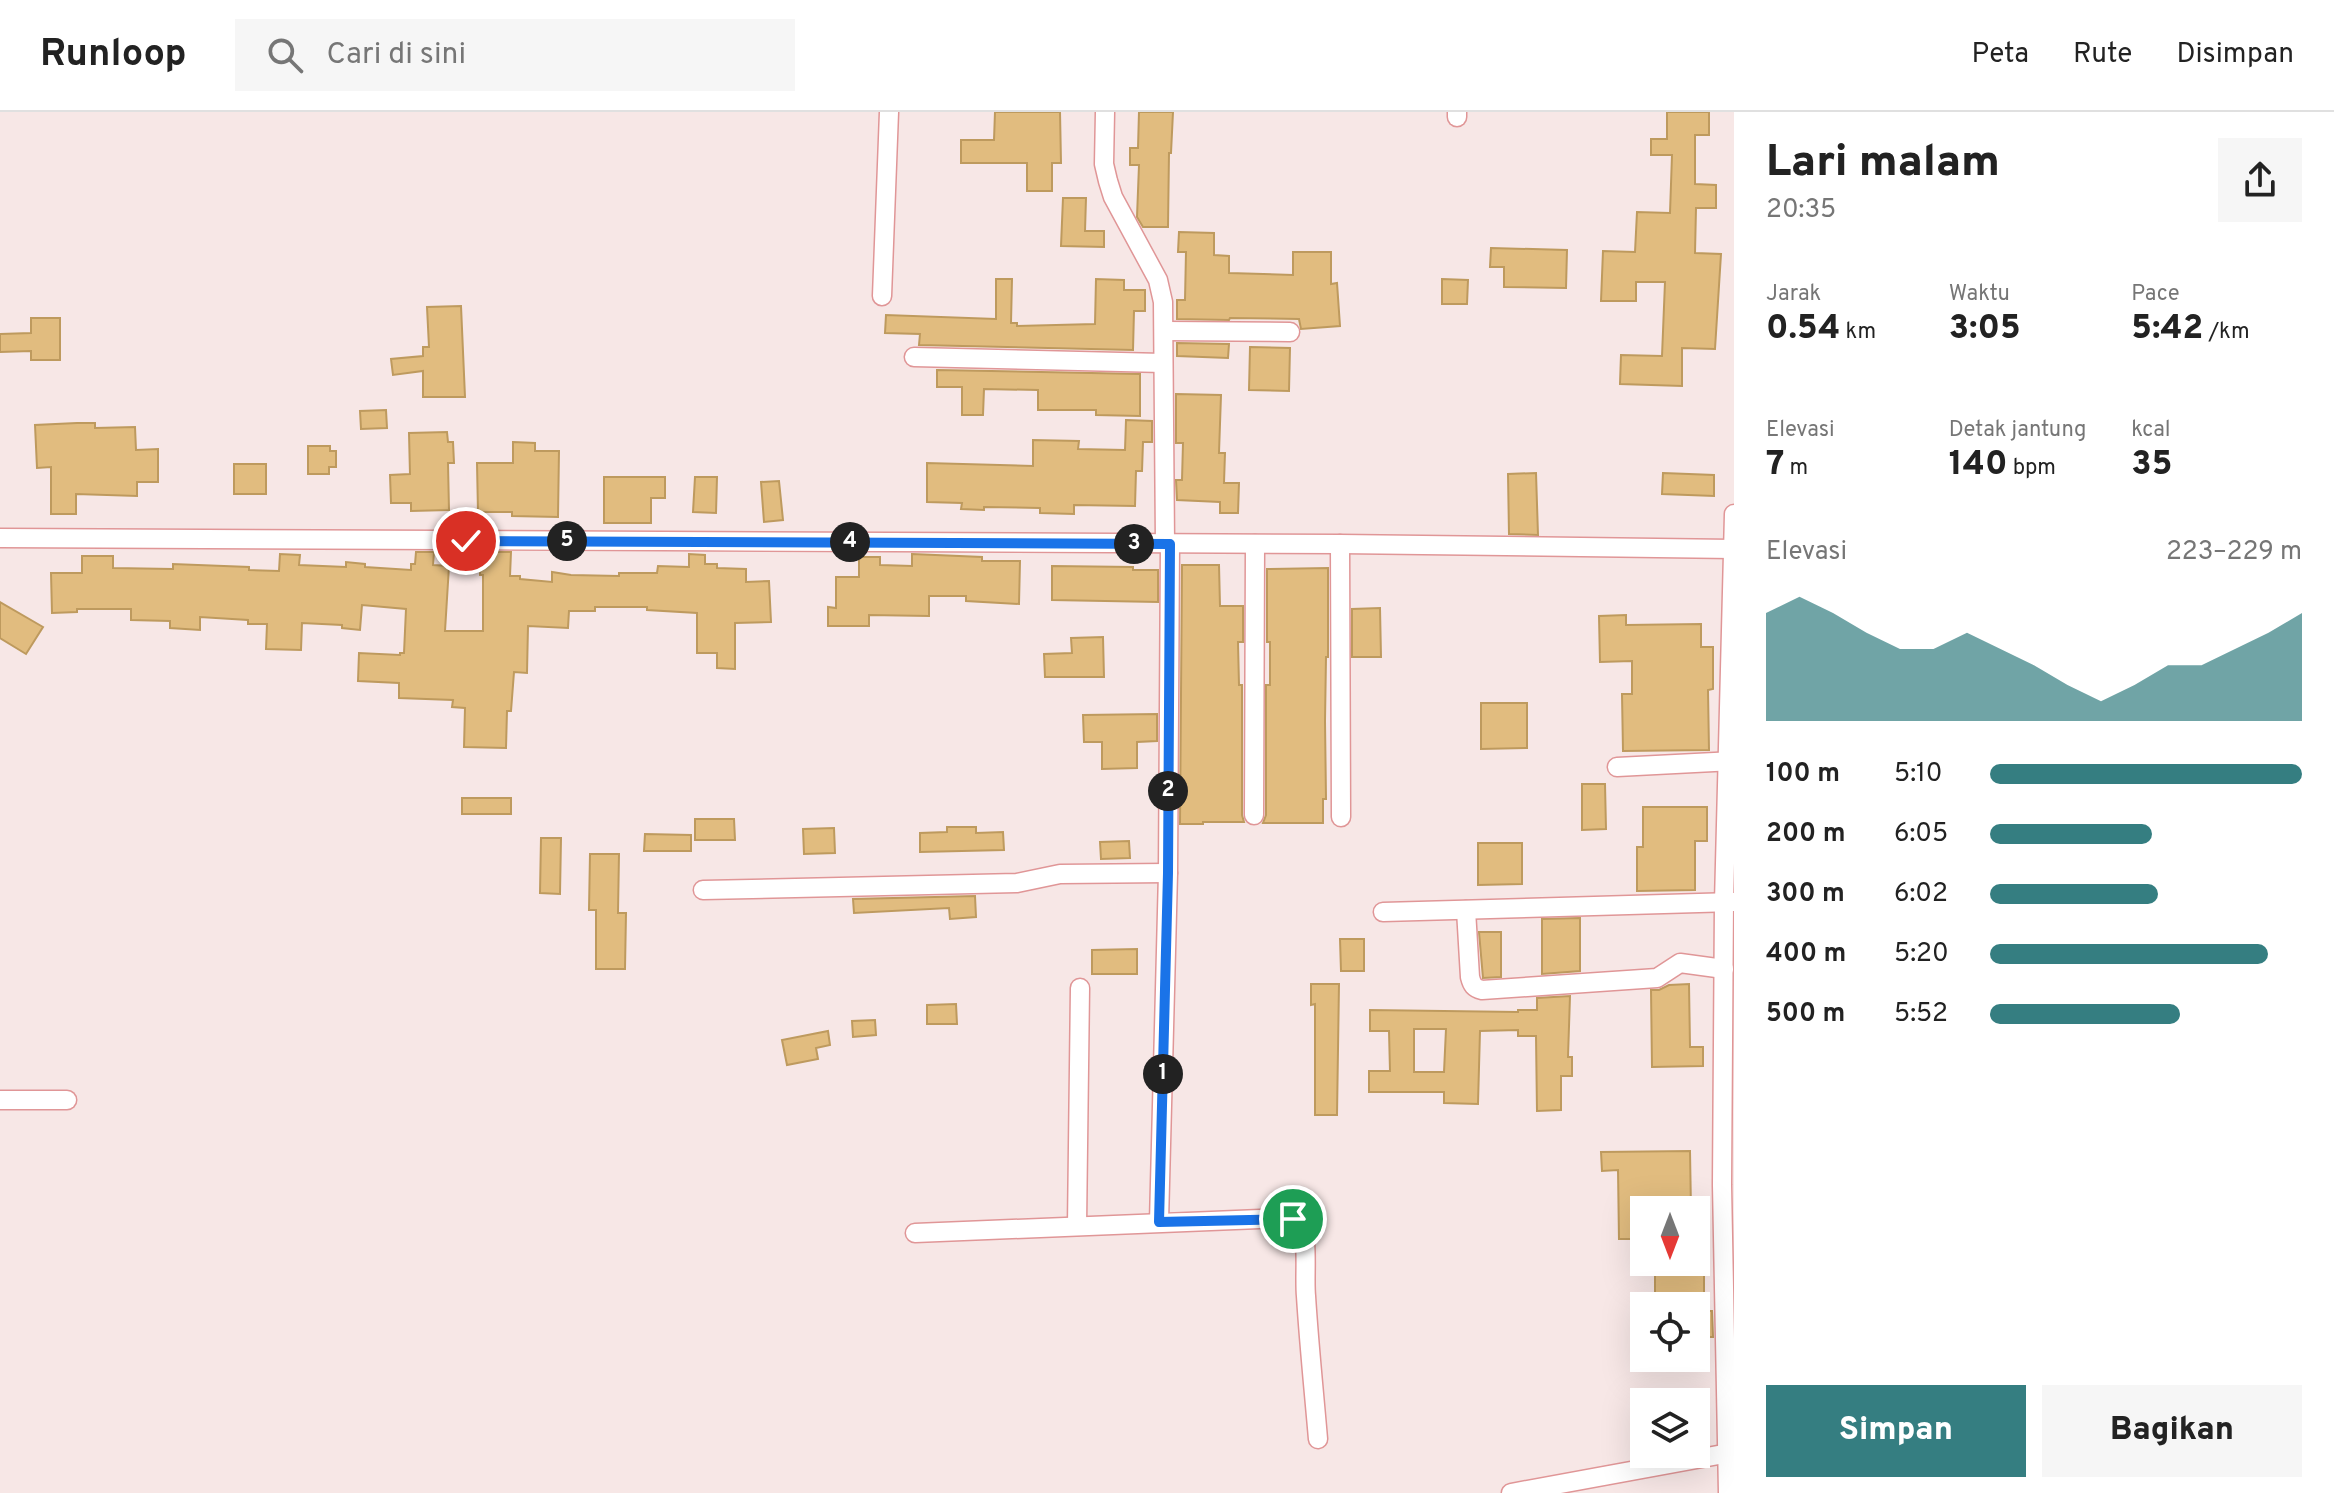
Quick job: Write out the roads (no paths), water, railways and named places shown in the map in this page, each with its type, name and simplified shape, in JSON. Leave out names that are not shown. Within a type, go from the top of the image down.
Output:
[{"type":"street","points":[[882,296],[889,112]]},
{"type":"street","points":[[1105,112],[1104,164],[1108,181],[1113,197],[1158,280],[1163,302],[1168,544],[1168,873],[1159,1222]]},
{"type":"street","points":[[1164,331],[1290,332]]},
{"type":"street","points":[[914,357],[1163,363]]},
{"type":"street","points":[[1728,1493],[1731,1453],[1722,1185],[1729,1078],[1724,969],[1729,902],[1734,514]]},
{"type":"street","points":[[0,538],[1340,544],[1733,550]]},
{"type":"street","points":[[1254,815],[1255,544]]},
{"type":"street","points":[[1340,544],[1341,817]]},
{"type":"street","points":[[1617,767],[1731,761]]},
{"type":"street","points":[[703,890],[1017,883],[1060,874],[1168,873]]},
{"type":"street","points":[[1383,912],[1729,902]]},
{"type":"street","points":[[1466,910],[1470,977],[1476,988],[1482,990],[1657,978],[1680,963],[1724,969]]},
{"type":"street","points":[[1077,1226],[1080,988]]},
{"type":"street","points":[[0,1100],[67,1100]]},
{"type":"street","points":[[915,1233],[1284,1218],[1300,1222],[1304,1238],[1305,1293],[1318,1439]]},
{"type":"street","points":[[1511,1493],[1731,1453]]}]
